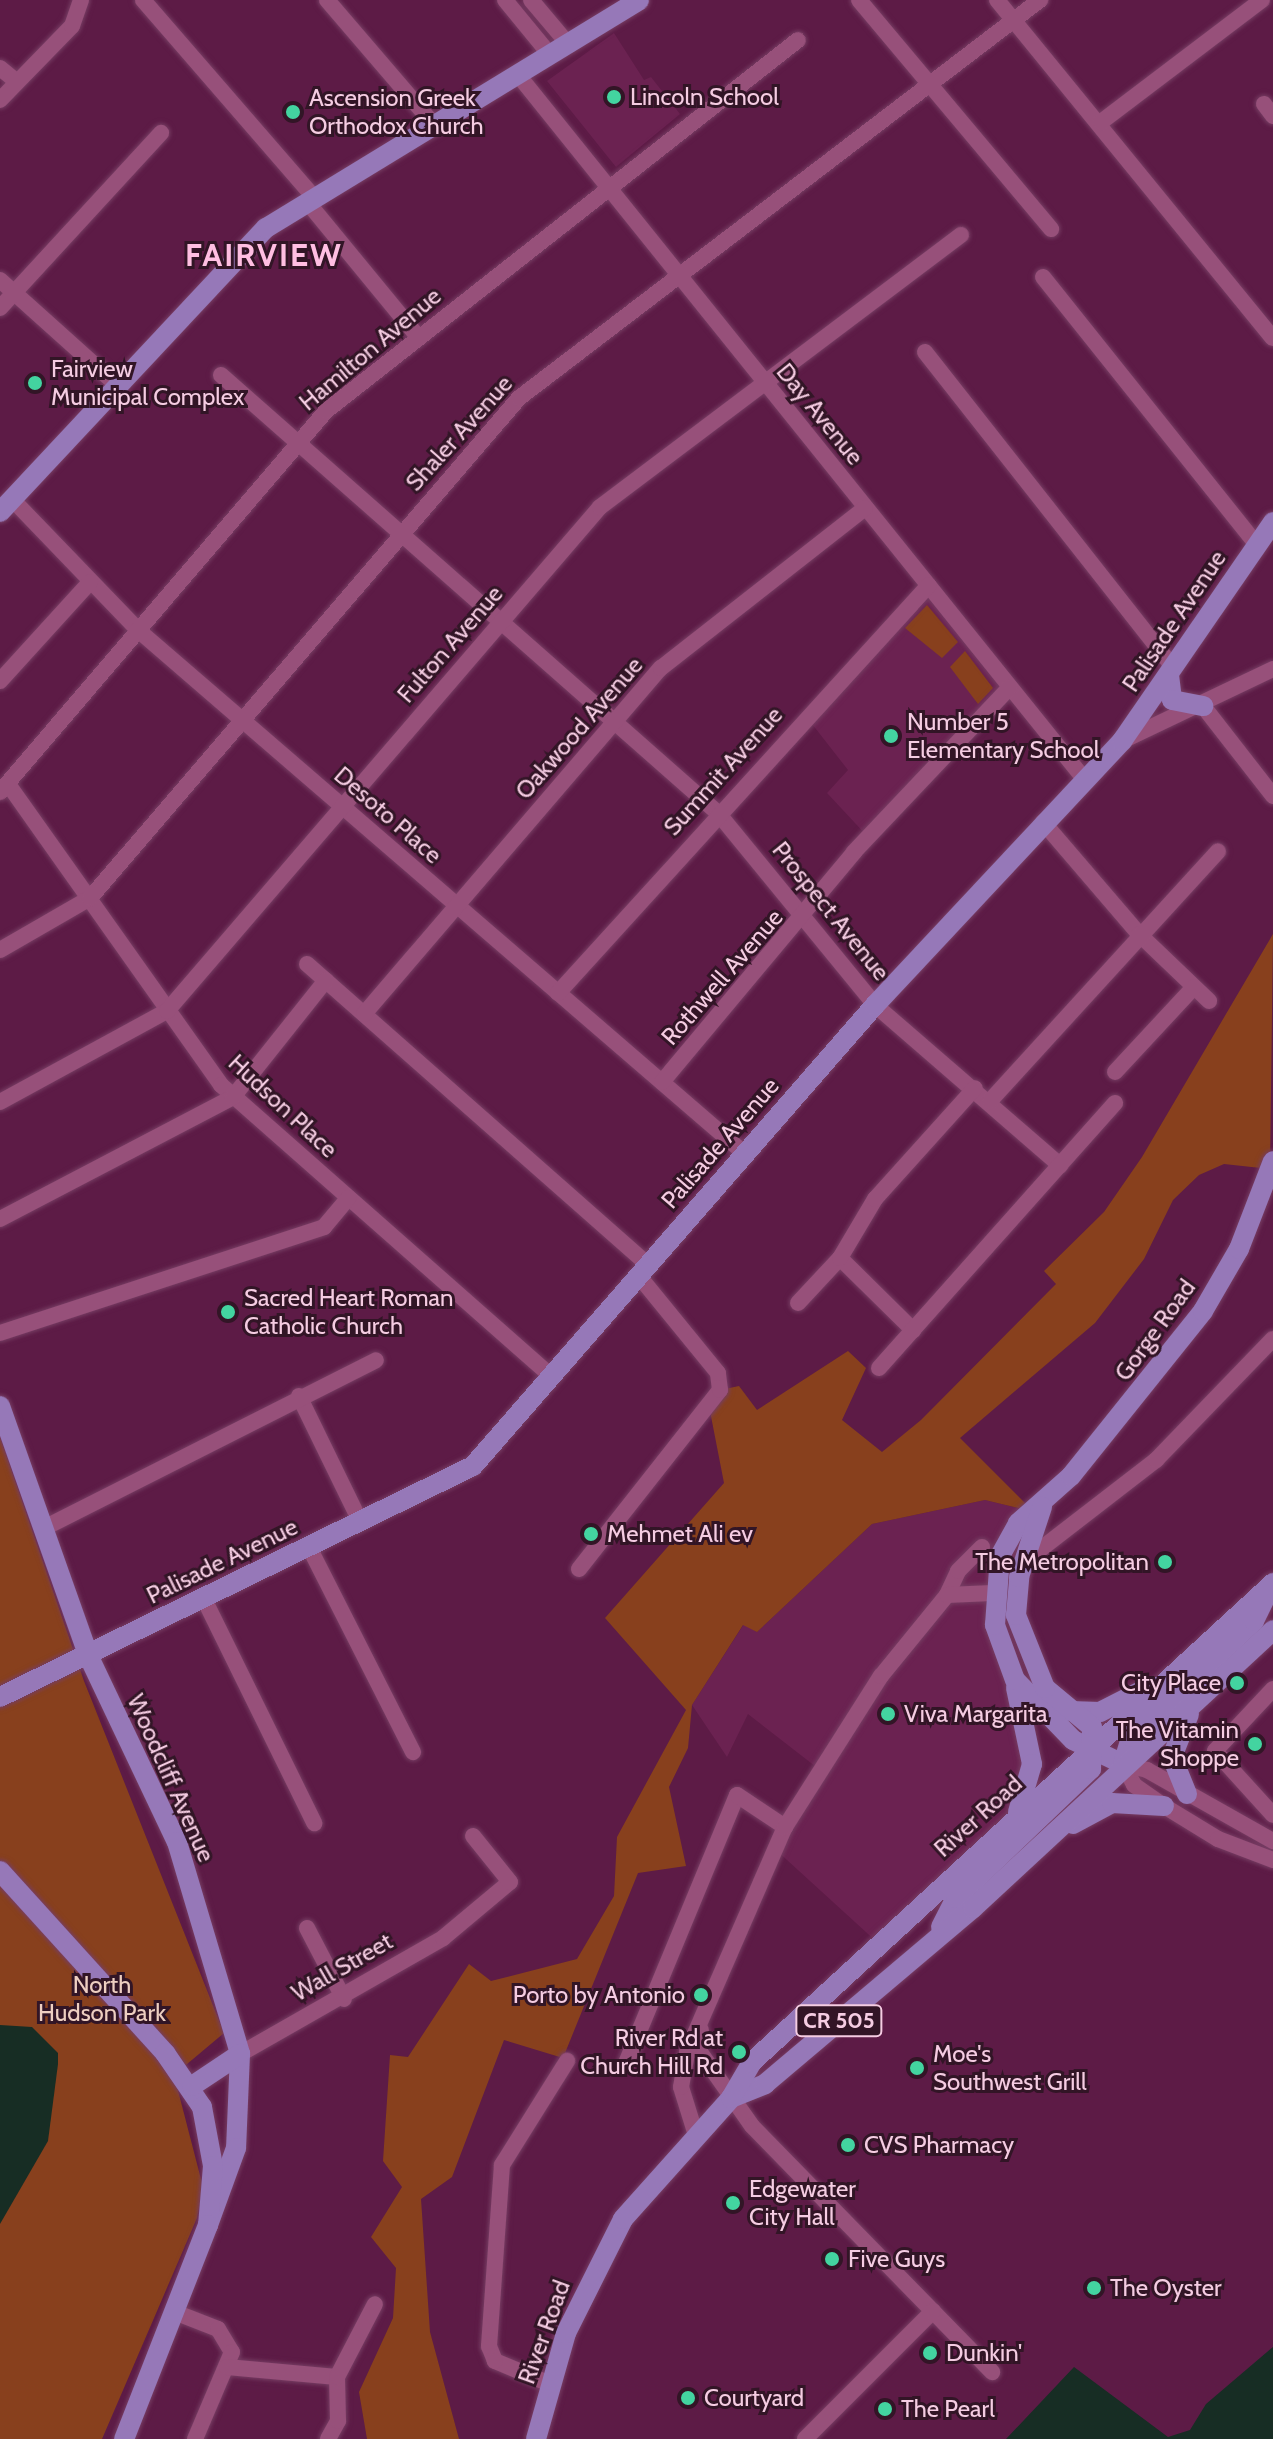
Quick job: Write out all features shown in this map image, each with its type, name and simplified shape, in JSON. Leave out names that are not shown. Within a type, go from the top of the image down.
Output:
[{"type":"main road","points":[[6,506],[235,252],[639,0]]},
{"type":"main road","name":"Palisade Avenue","points":[[0,1697],[89,1657],[473,1466],[875,1005],[1122,741],[1273,522]]},
{"type":"main road","points":[[1172,672],[1172,700],[1203,706]]},
{"type":"main road","name":"Gorge Road","points":[[1123,1764],[1094,1744],[1054,1725],[1015,1680],[1000,1648],[992,1593],[1018,1523],[1042,1507],[1159,1373],[1203,1311],[1239,1249],[1273,1161]]},
{"type":"main road","name":"Woodcliff Avenue","points":[[0,1406],[89,1657],[177,1842],[240,2054],[236,2148],[208,2225]]},
{"type":"main road","name":"Gorge Road","points":[[1042,1507],[1015,1597],[1023,1645],[1045,1688],[1092,1727],[1094,1744]]},
{"type":"main road","points":[[1123,1764],[1131,1737],[1254,1621],[1273,1583]]},
{"type":"main road","name":"River Road","points":[[536,2439],[550,2384],[575,2310],[623,2219],[695,2132],[731,2098],[752,2062],[1016,1815],[1273,1583]]},
{"type":"main road","name":"River Road","points":[[731,2098],[765,2084],[1042,1843],[1123,1764],[1273,1630]]},
{"type":"main road","points":[[1070,1711],[1109,1709],[1171,1673]]},
{"type":"main road","points":[[1015,1680],[1032,1764],[1016,1815]]},
{"type":"main road","points":[[1187,1794],[1172,1757],[1197,1699]]},
{"type":"main road","points":[[938,1932],[956,1898],[1086,1779],[1094,1744]]},
{"type":"main road","points":[[1042,1843],[1112,1803],[1164,1806]]},
{"type":"main road","points":[[0,1871],[192,2086],[213,2166],[208,2225],[177,2313],[124,2439]]},
{"type":"main road","name":"Wall Street","points":[[192,2086],[240,2054]]},
{"type":"street","points":[[0,100],[72,26],[81,0]]},
{"type":"street","points":[[143,0],[312,202],[419,338]]},
{"type":"street","points":[[327,0],[436,127]]},
{"type":"street","points":[[505,0],[551,56]]},
{"type":"street","points":[[531,0],[569,45]]},
{"type":"street","points":[[859,0],[1051,229]]},
{"type":"street","points":[[997,0],[1101,122],[1273,338]]},
{"type":"street","name":"Shaler Avenue","points":[[0,950],[44,928],[90,898],[240,718],[519,398],[1040,0]]},
{"type":"street","points":[[1101,122],[1262,0]]},
{"type":"street","name":"Hamilton Avenue","points":[[4,788],[326,411],[798,40]]},
{"type":"street","points":[[0,68],[17,82]]},
{"type":"street","name":"Day Avenue","points":[[519,76],[1085,780]]},
{"type":"street","points":[[0,308],[161,133]]},
{"type":"street","name":"Fulton Avenue","points":[[0,1102],[167,1011],[600,507],[961,235]]},
{"type":"street","points":[[1043,277],[1257,545]]},
{"type":"street","points":[[0,280],[116,384]]},
{"type":"street","points":[[925,352],[1172,672]]},
{"type":"street","name":"Prospect Avenue","points":[[221,375],[296,446],[618,721],[718,813],[802,922],[875,1005],[975,1088],[1060,1165]]},
{"type":"street","name":"Desoto Place","points":[[6,506],[138,630],[745,1154]]},
{"type":"street","name":"Oakwood Avenue","points":[[364,1014],[686,644],[865,508]]},
{"type":"street","points":[[0,681],[90,582]]},
{"type":"street","name":"Summit Avenue","points":[[558,993],[718,813],[929,585]]},
{"type":"street","points":[[1122,741],[1203,706],[1273,669]]},
{"type":"street","name":"Rothwell Avenue","points":[[662,1082],[802,922],[854,852],[1009,688]]},
{"type":"street","points":[[1203,706],[1273,796]]},
{"type":"street","name":"Hudson Place","points":[[4,788],[90,898],[167,1011],[233,1097],[551,1376]]},
{"type":"street","points":[[1043,822],[1139,934],[1209,1001]]},
{"type":"street","points":[[990,1101],[1139,934],[1218,851]]},
{"type":"street","points":[[307,964],[643,1270],[721,1381],[717,1397],[579,1569]]},
{"type":"street","points":[[0,1219],[233,1097],[326,980]]},
{"type":"street","points":[[1115,1072],[1194,987]]},
{"type":"street","points":[[798,1303],[840,1258],[875,1199],[975,1088]]},
{"type":"street","points":[[879,1368],[1115,1103]]},
{"type":"street","points":[[0,1333],[324,1227],[348,1198]]},
{"type":"street","points":[[840,1258],[913,1330]]},
{"type":"street","points":[[1023,1563],[1156,1460],[1273,1339]]},
{"type":"street","points":[[42,1529],[299,1396],[376,1360]]},
{"type":"street","points":[[299,1396],[360,1521]]},
{"type":"street","points":[[309,1547],[413,1752]]},
{"type":"street","points":[[695,2132],[681,2087],[701,2024],[785,1827],[881,1676],[947,1595],[958,1571],[982,1547]]},
{"type":"street","points":[[947,1595],[992,1593]]},
{"type":"street","points":[[204,1599],[314,1823]]},
{"type":"street","points":[[1273,1689],[1215,1751],[1273,1815]]},
{"type":"street","points":[[1123,1764],[1187,1794],[1273,1841]]},
{"type":"street","points":[[1123,1764],[1134,1785],[1164,1806],[1218,1839],[1273,1860]]},
{"type":"street","points":[[626,2063],[737,1795],[785,1827]]},
{"type":"street","name":"Wall Street","points":[[240,2054],[344,1999],[443,1938],[510,1882],[473,1836]]},
{"type":"street","points":[[307,1928],[344,1999]]},
{"type":"street","points":[[701,2024],[700,2052],[731,2098],[992,2372]]},
{"type":"street","points":[[550,2384],[495,2361],[489,2346],[502,2165],[567,2061]]},
{"type":"street","points":[[328,2439],[338,2421],[337,2377],[375,2304]]},
{"type":"street","points":[[805,2439],[933,2311]]},
{"type":"street","points":[[177,2313],[218,2329],[232,2352],[195,2439]]},
{"type":"street","points":[[227,2367],[337,2377]]},
{"type":"shaded area","name":"Lincoln School","points":[[614,33],[644,80],[651,77],[680,114],[616,167],[547,81]]},
{"type":"shaded area","points":[[929,585],[1009,688],[868,837],[827,793],[848,770],[805,715]]},
{"type":"shaded area","points":[[985,1500],[1034,1512],[1018,1523],[992,1593],[1032,1764],[1016,1815],[879,1944],[776,1850],[820,1770],[748,1714],[727,1757],[692,1705],[744,1624],[757,1632],[872,1524]]},
{"type":"shaded area","points":[[0,2025],[32,2027],[58,2053],[58,2064],[48,2141],[0,2224]]},
{"type":"shaded area","points":[[1273,2347],[1273,2439],[1006,2439],[1074,2367],[1168,2437],[1190,2430],[1206,2404]]},
{"type":"green space","points":[[927,605],[958,642],[942,658],[905,628]]},
{"type":"green space","points":[[965,651],[993,688],[978,704],[950,667]]},
{"type":"green space","points":[[1273,934],[1270,1169],[1224,1164],[1199,1175],[1173,1200],[1144,1259],[1095,1323],[960,1438],[1034,1512],[985,1500],[872,1524],[757,1632],[743,1625],[692,1705],[688,1748],[669,1787],[686,1866],[638,1873],[563,2058],[504,2040],[452,2177],[421,2199],[430,2332],[459,2439],[367,2439],[359,2392],[393,2318],[396,2268],[371,2237],[402,2187],[383,2161],[390,2055],[408,2057],[469,1964],[491,1981],[577,1959],[614,1896],[617,1837],[686,1710],[605,1618],[724,1483],[709,1406],[720,1390],[739,1386],[757,1410],[848,1351],[866,1368],[842,1420],[882,1452],[921,1420],[1056,1284],[1044,1271],[1104,1212],[1142,1157]]},
{"type":"green space","name":"North Hudson Park","points":[[0,1437],[84,1681],[224,2033],[174,2075],[203,2187],[197,2218],[102,2439],[0,2439]]},
{"type":"place","name":"Lincoln School","points":[[614,97]]},
{"type":"place","name":"Ascension Greek Orthodox Church","points":[[293,112]]},
{"type":"place","name":"Fairview Municipal Complex","points":[[35,383]]},
{"type":"place","name":"Number 5 Elementary School","points":[[891,736]]},
{"type":"place","name":"Sacred Heart Roman Catholic Church","points":[[228,1312]]},
{"type":"place","name":"Mehmet Ali ev","points":[[591,1534]]},
{"type":"place","name":"The Metropolitan","points":[[1165,1562]]},
{"type":"place","name":"City Place","points":[[1237,1683]]},
{"type":"place","name":"Viva Margarita","points":[[888,1714]]},
{"type":"place","name":"The Vitamin Shoppe","points":[[1255,1744]]},
{"type":"place","name":"Porto by Antonio","points":[[701,1995]]},
{"type":"place","name":"River Rd at Church Hill Rd","points":[[739,2052]]},
{"type":"place","name":"Moe's Southwest Grill","points":[[917,2068]]},
{"type":"place","name":"CVS Pharmacy","points":[[848,2145]]},
{"type":"place","name":"Edgewater City Hall","points":[[733,2203]]},
{"type":"place","name":"Five Guys","points":[[832,2259]]},
{"type":"place","name":"The Oyster","points":[[1094,2288]]},
{"type":"place","name":"Dunkin'","points":[[930,2353]]},
{"type":"place","name":"Courtyard","points":[[688,2398]]},
{"type":"place","name":"The Pearl","points":[[885,2409]]},
{"type":"district","name":"FAIRVIEW","points":[[264,255]]}]
